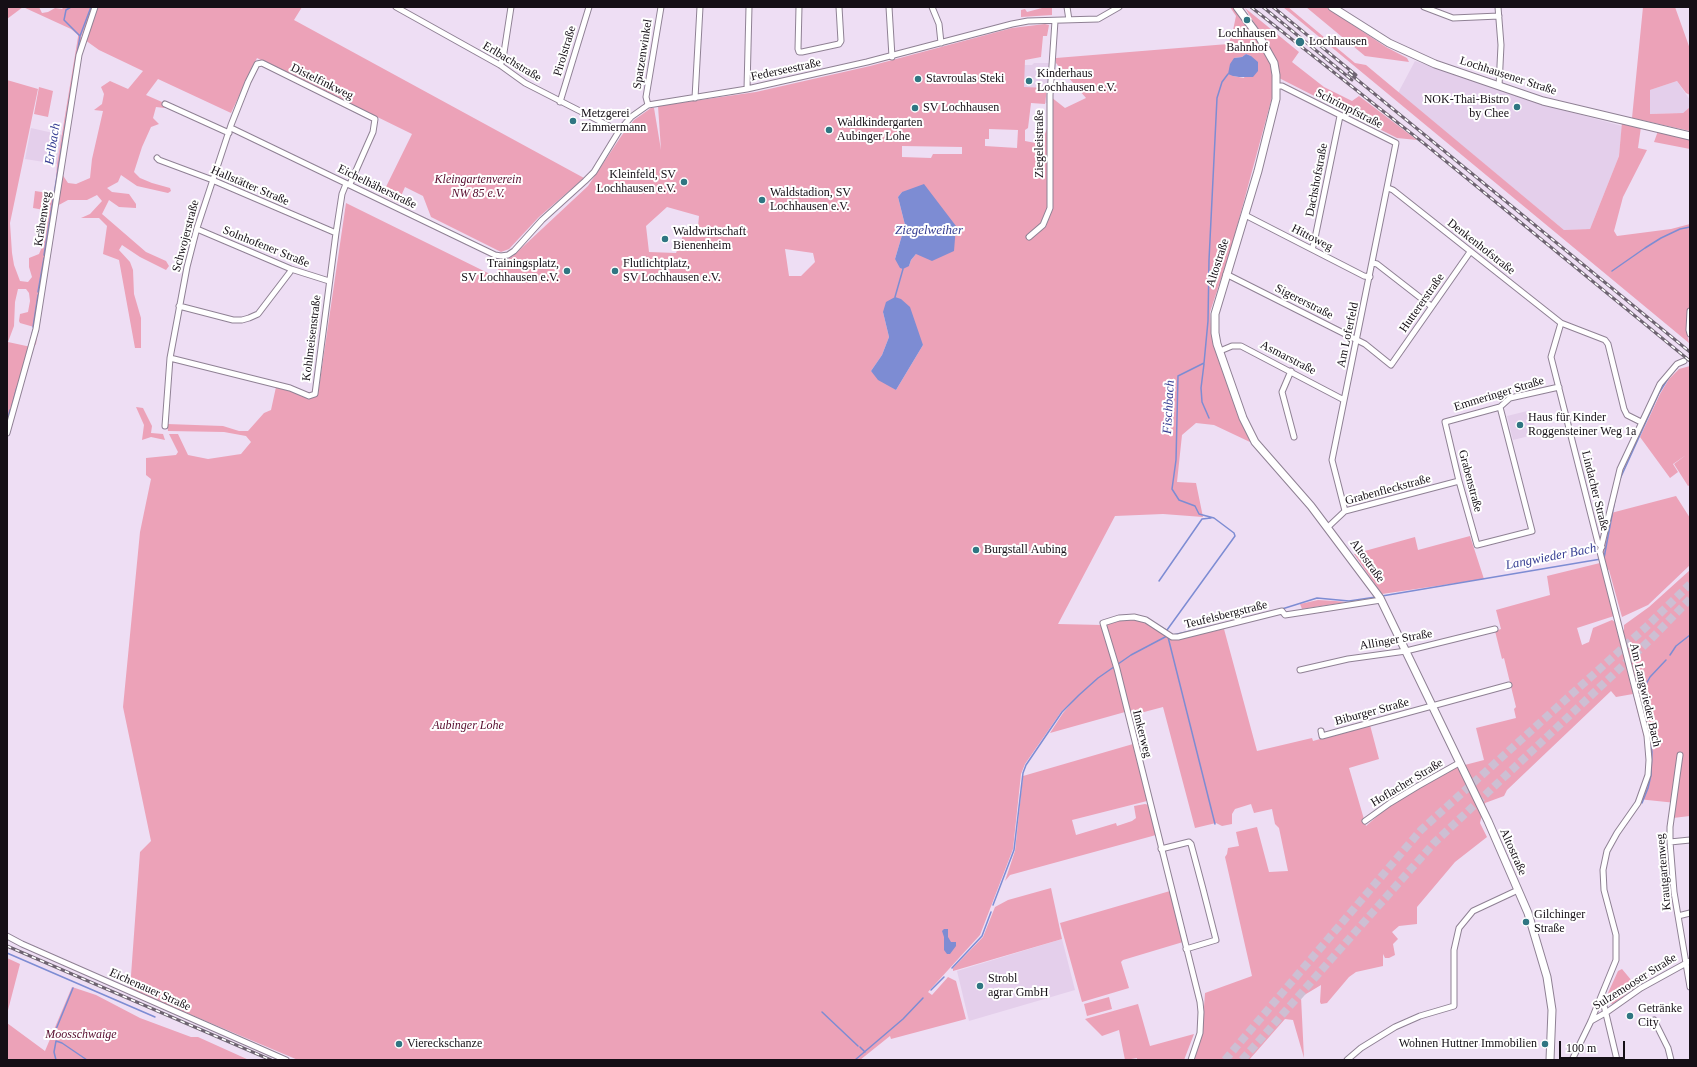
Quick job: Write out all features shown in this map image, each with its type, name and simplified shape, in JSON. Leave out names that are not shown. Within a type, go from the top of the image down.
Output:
[{"type":"main road","name":"Altostraße","points":[[1238,7],[1263,43],[1274,63],[1276,86],[1274,112],[1215,314],[1215,333],[1220,350],[1243,418],[1254,442],[1328,527],[1379,598],[1459,763],[1528,913],[1541,954],[1550,992],[1552,1031],[1550,1059]]},
{"type":"main road","name":"Lochhausener Straße","points":[[1332,7],[1375,35],[1435,64],[1543,101],[1690,136]]},
{"type":"street","name":"Krähenweg","points":[[7,433],[36,329],[79,55],[95,7]]},
{"type":"street","name":"Erlbachstraße","points":[[396,7],[500,66],[525,83],[619,131]]},
{"type":"street","points":[[500,66],[503,59],[511,7]]},
{"type":"street","name":"Pirolstraße","points":[[560,102],[589,7]]},
{"type":"street","name":"Spatzenwinkel","points":[[648,105],[646,97],[661,7]]},
{"type":"street","points":[[694,98],[700,7]]},
{"type":"street","points":[[747,89],[749,7]]},
{"type":"street","points":[[799,7],[798,49],[799,52],[802,52],[839,44],[841,41],[839,7]]},
{"type":"street","points":[[889,7],[892,56]]},
{"type":"street","points":[[932,7],[939,24],[941,43]]},
{"type":"street","points":[[1067,7],[1069,20]]},
{"type":"street","name":"Federseestraße","points":[[514,251],[542,220],[594,172],[619,131],[631,117],[648,105],[747,89],[892,56],[1012,24],[1055,20],[1098,19],[1119,7]]},
{"type":"street","points":[[1424,7],[1452,18],[1499,16]]},
{"type":"street","points":[[1498,7],[1501,45],[1499,86]]},
{"type":"street","name":"Ziegeleistraße","points":[[1029,237],[1043,225],[1050,208],[1050,95],[1055,20]]},
{"type":"street","name":"Distelfinkweg","points":[[260,63],[375,119]]},
{"type":"street","name":"Schwojerstraße","points":[[165,426],[170,358],[179,306],[197,229],[212,181],[248,82],[255,67],[260,63]]},
{"type":"street","name":"Schrimpfstraße","points":[[1276,86],[1282,86],[1396,143],[1392,162]]},
{"type":"street","points":[[165,104],[229,133]]},
{"type":"street","name":"Dachshofstraße","points":[[1312,249],[1340,116]]},
{"type":"street","name":"Kohlmeisenstraße","points":[[170,358],[290,388],[309,396],[313,396],[315,394],[329,281],[342,194],[372,132],[375,119]]},
{"type":"street","name":"Eichelhäherstraße","points":[[231,128],[494,255],[508,255],[514,251]]},
{"type":"street","name":"Hallstätter Straße","points":[[157,158],[336,233]]},
{"type":"street","name":"Am Loferfeld","points":[[1345,511],[1332,462],[1392,162]]},
{"type":"street","name":"Denkenhofstraße","points":[[1388,188],[1393,190],[1561,323],[1605,340],[1608,344],[1624,409],[1627,415],[1641,422]]},
{"type":"street","name":"Hittoweg","points":[[1245,215],[1364,276],[1370,277]]},
{"type":"street","name":"Solnhofener Straße","points":[[197,229],[291,269],[329,281]]},
{"type":"street","name":"Huttererstraße","points":[[1391,365],[1470,252]]},
{"type":"street","points":[[1373,263],[1377,264],[1431,306]]},
{"type":"street","points":[[179,306],[233,320],[250,318],[258,314],[291,269]]},
{"type":"street","name":"Sigererstraße","points":[[1226,274],[1365,344],[1391,365]]},
{"type":"street","points":[[1690,311],[1690,334]]},
{"type":"street","name":"Lindacher Straße","points":[[1561,323],[1551,356],[1598,543],[1602,547]]},
{"type":"street","name":"Asmarstraße","points":[[1220,350],[1232,346],[1241,346],[1344,400]]},
{"type":"street","name":"Am Langwieder Bach","points":[[1572,1060],[1591,1021],[1616,960],[1617,952],[1613,923],[1604,890],[1603,870],[1607,851],[1617,833],[1638,803],[1648,775],[1649,760],[1647,736],[1602,559],[1602,547],[1616,478],[1641,422],[1666,376],[1677,364],[1684,361]]},
{"type":"street","points":[[1291,371],[1282,392],[1294,437]]},
{"type":"street","name":"Emmeringer Straße","points":[[1445,422],[1500,407],[1510,398],[1559,387]]},
{"type":"street","name":"Grabenstraße","points":[[1445,422],[1459,481],[1477,545],[1532,531],[1500,407]]},
{"type":"street","name":"Grabenfleckstraße","points":[[1328,527],[1345,511],[1459,481]]},
{"type":"street","name":"Teufelsbergstraße","points":[[1103,623],[1119,618],[1134,616],[1146,620],[1172,637],[1178,637],[1282,611],[1285,615],[1379,598]]},
{"type":"street","name":"Imkerweg","points":[[1103,623],[1116,667],[1201,1012],[1200,1034],[1191,1060]]},
{"type":"street","name":"Allinger Straße","points":[[1300,670],[1348,659],[1406,651],[1496,629]]},
{"type":"street","points":[[1431,706],[1509,685]]},
{"type":"street","name":"Biburger Straße","points":[[1321,731],[1322,736],[1431,706]]},
{"type":"street","name":"Krautgartenweg","points":[[1680,755],[1671,821],[1670,842],[1674,892],[1688,962],[1690,987]]},
{"type":"street","name":"Hoflacher Straße","points":[[1365,821],[1412,789],[1459,763]]},
{"type":"street","points":[[1670,842],[1690,840]]},
{"type":"street","points":[[1161,849],[1189,842],[1191,844],[1204,889],[1216,940],[1186,949]]},
{"type":"street","points":[[1347,1060],[1361,1048],[1395,1027],[1420,1016],[1454,1006],[1454,950],[1459,928],[1473,911],[1518,890]]},
{"type":"street","points":[[1678,916],[1690,913]]},
{"type":"street","name":"Eichenauer Straße","points":[[7,936],[37,951],[286,1060]]},
{"type":"street","name":"Sulzemooser Straße","points":[[1591,1021],[1607,1012],[1641,988],[1688,962]]},
{"type":"street","points":[[1602,995],[1617,1060]]},
{"type":"street","points":[[1654,1020],[1668,1048],[1671,1060]]},
{"type":"shaded area","points":[[1415,61],[1537,103],[1622,126],[1619,156],[1590,229],[1564,230],[1398,93]]},
{"type":"shaded area","name":"Kinderhaus Lochhausen e.V.","points":[[1034,63],[1050,63],[1047,103],[1014,102],[1011,76],[1024,65],[1032,65]]},
{"type":"shaded area","points":[[1677,81],[1690,100],[1690,107],[1683,113],[1650,114],[1650,90]]},
{"type":"shaded area","points":[[31,128],[62,135],[57,164],[25,159]]},
{"type":"shaded area","points":[[1531,410],[1537,434],[1513,440],[1507,416]]},
{"type":"shaded area","points":[[1062,939],[1075,990],[969,1021],[957,971]]},
{"type":"green space","points":[[7,7],[23,7],[7,19]]},
{"type":"green space","name":"Kleingartenverein NW 85 e.V.","points":[[23,7],[39,7],[42,13],[48,12],[55,8],[93,7],[81,37],[85,40],[97,7],[302,7],[294,20],[584,178],[539,217],[509,249],[501,252],[431,217],[423,196],[405,187],[398,203],[382,195],[412,134],[257,58],[231,113],[158,79],[146,95],[162,102],[165,108],[156,107],[153,118],[159,124],[151,127],[142,147],[134,172],[140,178],[170,188],[171,191],[168,193],[137,186],[121,175],[118,182],[107,188],[112,192],[129,194],[136,204],[136,208],[119,207],[109,200],[102,214],[146,252],[166,261],[169,266],[166,270],[140,257],[122,245],[119,250],[130,262],[133,270],[134,294],[141,318],[141,348],[135,348],[119,260],[103,254],[107,226],[99,218],[81,218],[90,214],[102,201],[97,195],[87,200],[68,200],[57,206],[36,344],[33,348],[7,440],[7,80],[38,89],[10,223],[14,265],[20,281],[28,282],[32,277],[29,267],[29,258],[39,254],[42,247],[39,241],[41,239],[44,210],[33,208],[35,191],[55,194],[57,164],[78,37],[78,35],[71,29]],"holes":[[[85,40],[99,50],[143,71],[128,89],[110,81],[101,87],[104,94],[102,104],[94,110],[103,111],[92,159],[90,178],[76,184],[68,183],[62,174],[81,54]],[[18,289],[26,289],[29,293],[30,301],[28,312],[20,314],[19,321],[20,323],[34,327],[31,347],[8,342],[14,326],[15,302]]]},
{"type":"green space","points":[[1052,7],[1052,15],[1021,17],[1021,10],[1025,9],[1027,12]]},
{"type":"green space","name":"Aubinger Lohe","points":[[1230,7],[1234,7],[1255,36],[1270,63],[1274,90],[1231,249],[1210,312],[1211,333],[1250,442],[1214,425],[1196,423],[1182,435],[1177,482],[1196,483],[1203,517],[1163,514],[1115,516],[1058,624],[1102,625],[1115,668],[1125,712],[1050,733],[1063,713],[1074,700],[1061,712],[1025,764],[1021,774],[1013,849],[980,935],[928,992],[932,995],[948,977],[956,981],[966,1019],[891,1039],[890,1036],[860,1060],[298,1060],[130,989],[140,852],[151,841],[123,707],[140,532],[151,479],[146,475],[146,458],[176,455],[178,452],[169,434],[178,434],[188,455],[208,459],[241,454],[251,442],[246,436],[224,432],[168,431],[167,424],[223,426],[239,431],[248,431],[264,413],[271,410],[276,387],[318,394],[346,203],[494,276],[503,262],[513,256],[588,186],[622,135],[634,120],[651,108],[654,108],[661,150],[658,106],[756,92],[870,66],[1012,28],[1045,24],[1049,25],[1047,36],[1043,36],[1041,57],[1025,60],[1024,87],[1047,88],[1045,104],[1031,103],[1028,128],[1025,130],[1025,141],[1041,144],[1048,126],[1051,97],[1065,108],[1086,98],[1056,63],[1056,58],[1228,44],[1232,35],[1236,16]],"holes":[[[1246,54],[1251,56],[1244,78],[1233,76],[1234,58],[1242,57]],[[989,129],[1018,130],[1017,148],[985,146],[985,139],[989,139]],[[902,146],[962,147],[962,154],[933,154],[931,158],[902,157]],[[902,192],[916,254],[911,260],[909,266],[895,259],[905,225],[898,197]],[[667,207],[699,216],[697,237],[684,233],[676,253],[649,252],[646,226]],[[785,249],[813,253],[815,262],[801,276],[789,276]],[[883,312],[923,345],[896,390],[871,371],[882,355],[889,337]]]},
{"type":"green space","points":[[1283,7],[1288,7],[1355,63],[1366,65],[1564,230],[1590,229],[1619,156],[1622,122],[1641,127],[1638,148],[1647,150],[1623,197],[1614,231],[1617,236],[1671,229],[1690,224],[1690,306],[1687,333],[1689,343]]},
{"type":"green space","points":[[1306,7],[1326,7],[1386,47],[1407,58],[1409,62],[1365,56]]},
{"type":"green space","points":[[1643,7],[1675,7],[1690,49],[1690,95],[1686,93],[1677,81],[1650,90],[1650,114],[1683,113],[1690,107],[1690,131],[1632,118]]},
{"type":"green space","points":[[1245,8],[1299,52],[1292,62],[1324,87],[1352,101],[1359,96],[1417,140],[1397,138],[1279,78],[1275,62],[1266,42]]},
{"type":"green space","points":[[39,87],[53,91],[48,117],[34,114]]},
{"type":"green space","points":[[1658,131],[1690,139],[1690,149],[1654,142]]},
{"type":"green space","points":[[1690,366],[1690,485],[1688,486],[1674,464],[1686,455],[1673,464],[1678,472],[1670,478],[1640,437],[1660,394],[1669,379],[1679,369]]},
{"type":"green space","points":[[136,407],[143,408],[152,426],[151,433],[163,434],[165,440],[151,437],[142,440],[144,425]]},
{"type":"green space","points":[[1676,496],[1690,518],[1690,565],[1648,605],[1622,617],[1609,570],[1606,569],[1602,556],[1611,513]]},
{"type":"green space","points":[[1470,536],[1484,579],[1382,594],[1354,554],[1415,537],[1418,550]]},
{"type":"green space","points":[[1600,563],[1614,616],[1577,628],[1582,645],[1589,642],[1593,628],[1612,620],[1615,622],[1620,639],[1624,625],[1649,607],[1690,570],[1690,816],[1673,818],[1676,803],[1638,799],[1644,780],[1647,762],[1646,745],[1633,694],[1616,697],[1611,691],[1507,790],[1504,796],[1485,803],[1480,823],[1487,837],[1455,862],[1417,907],[1417,924],[1399,926],[1392,932],[1398,939],[1393,944],[1395,955],[1385,958],[1383,954],[1383,966],[1356,972],[1349,977],[1327,1003],[1321,1004],[1320,1002],[1321,985],[1301,997],[1304,1058],[1293,1020],[1285,1019],[1249,1060],[1194,1060],[1202,1034],[1205,993],[1252,976],[1225,857],[1228,848],[1239,846],[1236,832],[1257,827],[1269,872],[1288,871],[1279,828],[1275,824],[1272,809],[1254,813],[1251,804],[1235,809],[1232,814],[1232,824],[1222,826],[1216,823],[1195,828],[1163,707],[1129,716],[1106,625],[1108,622],[1127,618],[1145,621],[1174,640],[1224,629],[1257,751],[1312,738],[1313,741],[1370,725],[1379,759],[1349,768],[1366,826],[1390,805],[1423,785],[1457,767],[1484,760],[1476,728],[1516,718],[1514,709],[1516,707],[1504,658],[1502,659],[1495,631],[1501,629],[1496,610],[1550,595],[1547,576]]},
{"type":"green space","points":[[1318,600],[1347,602],[1302,609],[1300,604]]},
{"type":"green space","points":[[1133,744],[1147,801],[1072,820],[1076,835],[1116,823],[1117,826],[1132,821],[1136,818],[1134,806],[1145,804],[1149,805],[1156,835],[1010,875],[1005,881],[1015,851],[1023,776]]},
{"type":"green space","points":[[1051,888],[1062,939],[953,971],[953,968],[983,937],[995,907],[1008,900]]},
{"type":"green space","points":[[1170,891],[1183,942],[1123,960],[1121,962],[1129,988],[1082,1002],[1060,923]]},
{"type":"green space","points":[[7,958],[20,964],[7,1014]]},
{"type":"green space","points":[[1622,969],[1632,981],[1638,985],[1613,1004],[1609,1003],[1608,993],[1618,971]]},
{"type":"green space","name":"Moosschwaige","points":[[72,987],[96,995],[140,1018],[191,1037],[198,1037],[249,1060],[7,1060],[7,1023],[45,1051]]},
{"type":"green space","points":[[1109,997],[1112,1009],[1087,1016],[1084,1004]]},
{"type":"green space","points":[[1138,1004],[1150,1046],[1194,1034],[1184,1060],[1137,1060],[1137,1058],[1125,1060],[1119,1030],[1102,1036],[1085,1019]]},
{"type":"water","points":[[1246,54],[1258,62],[1258,71],[1253,77],[1239,77],[1228,74],[1230,64],[1234,58],[1242,57]]},
{"type":"water","name":"Ziegelweiher","points":[[924,184],[956,226],[954,251],[932,261],[916,254],[911,260],[909,266],[903,269],[900,268],[895,259],[905,225],[898,197],[902,192]]},
{"type":"water","points":[[895,297],[901,299],[910,307],[923,345],[896,390],[878,380],[871,371],[882,355],[889,337],[883,312],[886,302]]},
{"type":"water","points":[[944,929],[948,929],[948,937],[951,942],[956,942],[956,946],[950,954],[947,954],[944,950],[944,937],[942,931]]},
{"type":"waterway","name":"Erlbach","points":[[44,255],[80,36],[64,20],[66,10],[71,7]]},
{"type":"waterway","name":"Erlbach","points":[[80,36],[91,7]]},
{"type":"waterway","name":"Fischbach","points":[[1167,630],[1235,536],[1234,533],[1214,518],[1199,514],[1195,506],[1179,500],[1172,489],[1176,460],[1178,376],[1204,363],[1208,321],[1209,260],[1217,98],[1222,82],[1228,74]]},
{"type":"waterway","points":[[1612,271],[1661,238],[1680,229],[1690,227]]},
{"type":"waterway","name":"Erlbach","points":[[38,292],[44,258]]},
{"type":"waterway","points":[[895,297],[903,269]]},
{"type":"waterway","name":"Erlbach","points":[[33,327],[38,295]]},
{"type":"waterway","name":"Erlbach","points":[[32,335],[33,330]]},
{"type":"waterway","points":[[1204,364],[1201,388],[1202,402],[1209,418]]},
{"type":"waterway","name":"Langwieder Bach","points":[[1673,372],[1677,368]]},
{"type":"waterway","name":"Langwieder Bach","points":[[1620,479],[1659,393],[1669,377]]},
{"type":"waterway","name":"Erlbach","points":[[12,406],[17,387]]},
{"type":"waterway","name":"Erlbach","points":[[7,421],[10,410]]},
{"type":"waterway","name":"Langwieder Bach","points":[[1604,558],[1615,499]]},
{"type":"waterway","points":[[1159,581],[1202,519],[1211,518]]},
{"type":"waterway","name":"Langwieder Bach","points":[[1382,596],[1601,559]]},
{"type":"waterway","points":[[1282,609],[1317,598],[1349,601],[1376,597]]},
{"type":"waterway","points":[[1173,635],[1225,623]]},
{"type":"waterway","points":[[1156,624],[1166,630]]},
{"type":"waterway","name":"Langwieder Bach","points":[[1670,655],[1676,646],[1690,635]]},
{"type":"waterway","points":[[993,905],[1014,850],[1023,773],[1026,765],[1062,712],[1079,695],[1098,678],[1131,655],[1167,636]]},
{"type":"waterway","points":[[1168,637],[1215,824]]},
{"type":"waterway","name":"Langwieder Bach","points":[[1642,803],[1651,775],[1652,752],[1645,717],[1648,712],[1645,686],[1650,677],[1666,660]]},
{"type":"waterway","points":[[952,968],[982,936],[991,912]]},
{"type":"waterway","points":[[7,953],[155,1017]]},
{"type":"waterway","points":[[931,990],[944,977]]},
{"type":"waterway","points":[[52,1039],[73,988]]},
{"type":"waterway","points":[[855,1060],[903,1019],[923,998]]},
{"type":"waterway","points":[[822,1012],[858,1046]]},
{"type":"waterway","points":[[56,1060],[54,1052],[56,1041],[62,1043],[87,1060]]},
{"type":"waterway","points":[[860,1047],[865,1052]]},
{"type":"tunnel","points":[[1684,361],[1690,355]]},
{"type":"tunnel","points":[[1225,1060],[1421,830],[1645,628],[1690,584]]},
{"type":"tunnel","points":[[1242,1060],[1434,843],[1651,639],[1690,599]]},
{"type":"railway","points":[[1251,7],[1426,145],[1690,361]]},
{"type":"railway","points":[[1263,7],[1352,80]]},
{"type":"railway","points":[[1273,7],[1356,75]]},
{"type":"railway","points":[[1349,73],[1690,352]]},
{"type":"railway","points":[[7,946],[271,1060]]},
{"type":"place","name":"Lochhausen Bahnhof","points":[[1247,20]]},
{"type":"place","name":"Lochhausen","points":[[1300,42]]},
{"type":"place","name":"Stavroulas Steki","points":[[918,79]]},
{"type":"place","name":"Kinderhaus Lochhausen e.V.","points":[[1029,81]]},
{"type":"place","name":"NOK-Thai-Bistro by Chee","points":[[1517,107]]},
{"type":"place","name":"SV Lochhausen","points":[[915,108]]},
{"type":"place","name":"Metzgerei Zimmermann","points":[[573,121]]},
{"type":"place","name":"Waldkindergarten Aubinger Lohe","points":[[829,130]]},
{"type":"place","name":"Kleinfeld, SV Lochhausen e.V.","points":[[684,182]]},
{"type":"place","name":"Waldstadion, SV Lochhausen e.V.","points":[[762,200]]},
{"type":"place","name":"Waldwirtschaft Bienenheim","points":[[665,239]]},
{"type":"place","name":"Trainingsplatz, SV Lochhausen e.V.","points":[[567,271]]},
{"type":"place","name":"Flutlichtplatz, SV Lochhausen e.V.","points":[[615,271]]},
{"type":"place","name":"Haus für Kinder Roggensteiner Weg 1a","points":[[1520,425]]},
{"type":"place","name":"Burgstall Aubing","points":[[976,550]]},
{"type":"place","name":"Gilchinger Straße","points":[[1526,922]]},
{"type":"place","name":"Strobl agrar GmbH","points":[[980,986]]},
{"type":"place","name":"Getränke City","points":[[1630,1016]]},
{"type":"place","name":"Viereckschanze","points":[[399,1044]]},
{"type":"place","name":"Wohnen Huttner Immobilien","points":[[1545,1044]]}]
